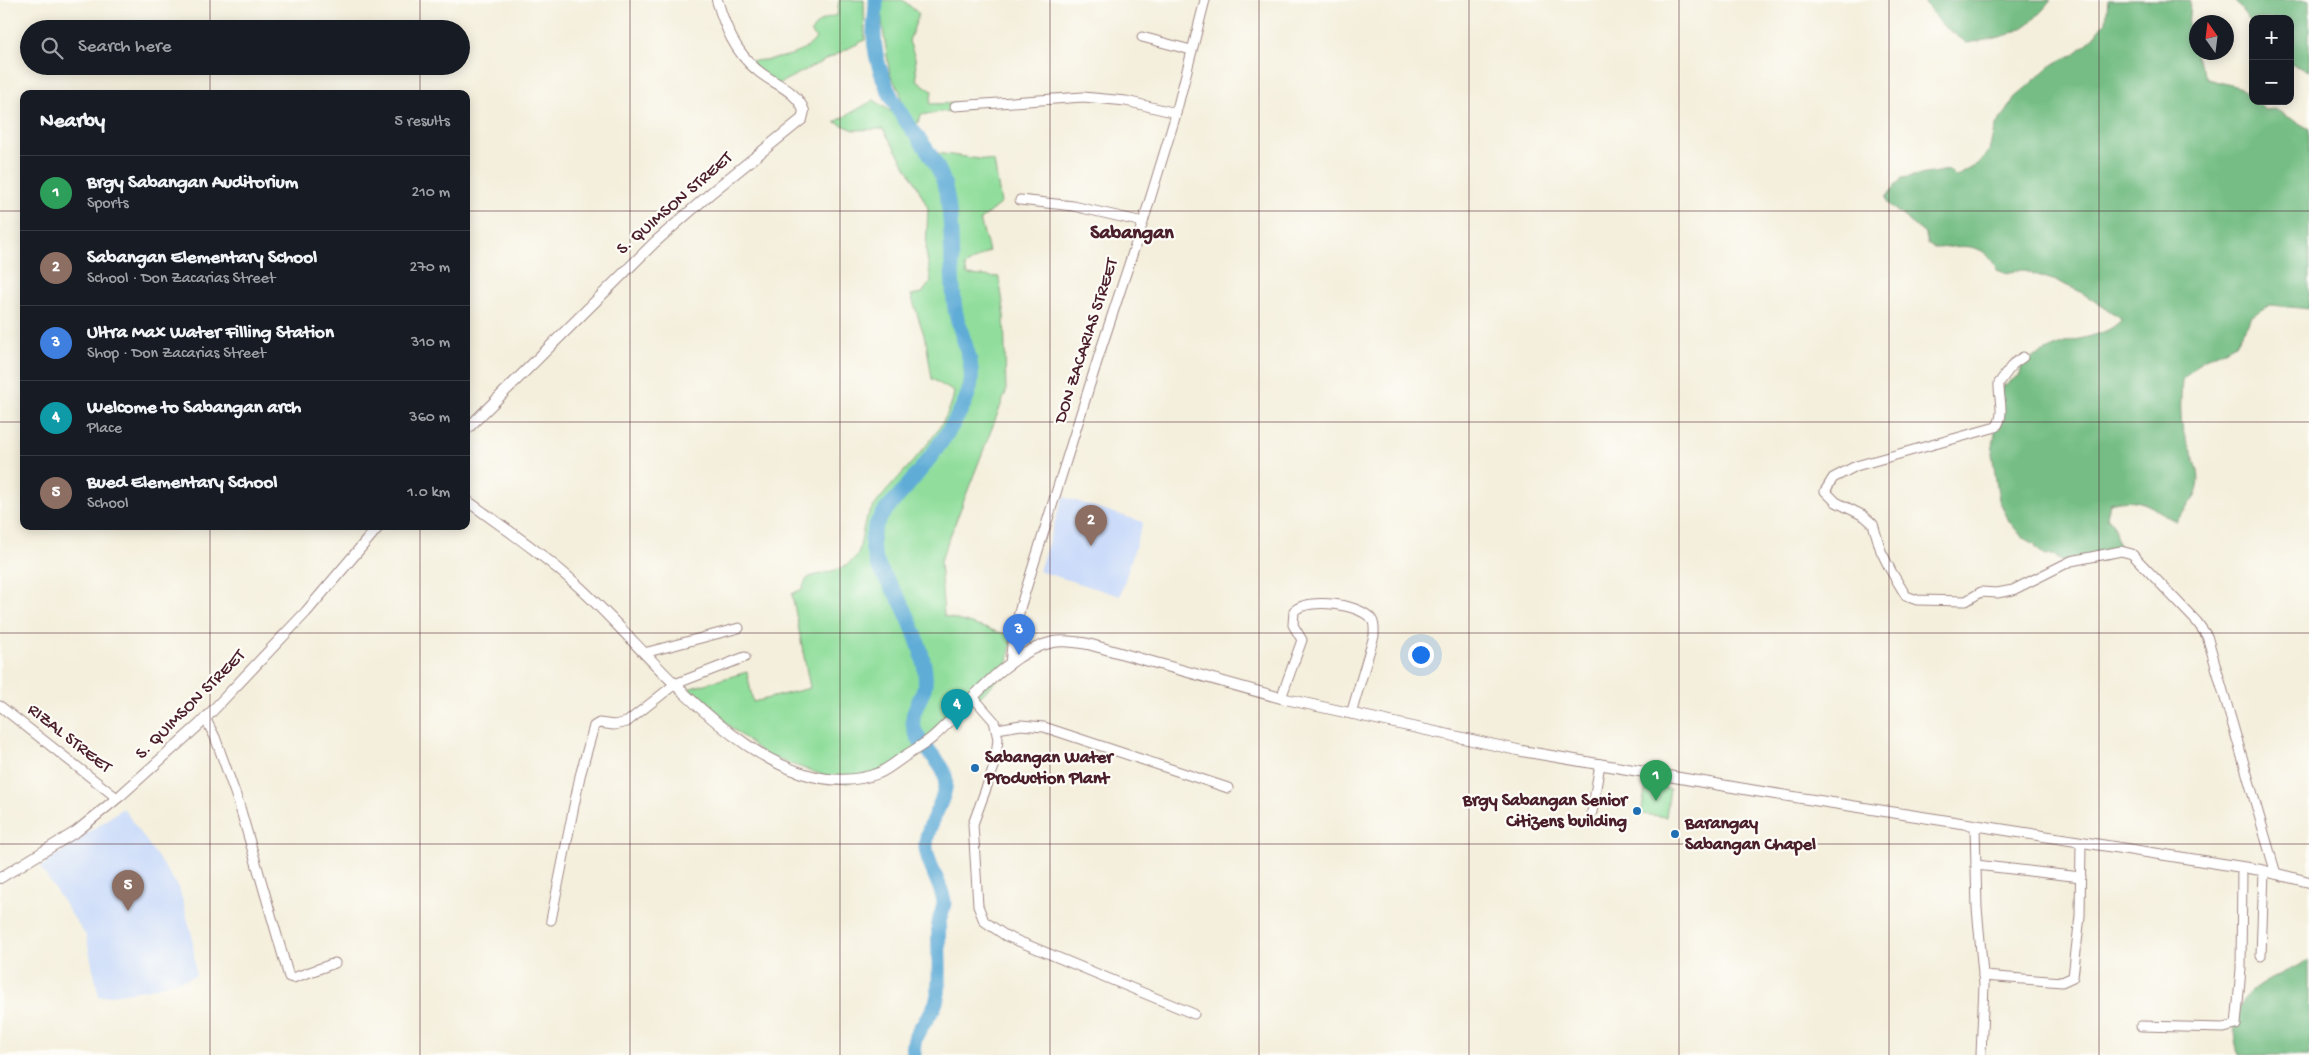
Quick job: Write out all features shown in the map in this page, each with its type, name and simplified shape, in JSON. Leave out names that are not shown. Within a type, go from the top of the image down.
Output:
[{"type":"street","name":"S. QUIMSON STREET","points":[[470,426],[654,243],[802,119],[804,110],[797,99],[757,70],[736,46],[726,29],[717,0]]},
{"type":"street","name":"DON ZACARIAS STREET","points":[[1010,664],[1013,636],[1021,605],[1143,222],[1176,113],[1205,0]]},
{"type":"street","points":[[1142,37],[1191,50]]},
{"type":"street","points":[[955,106],[1083,97],[1126,101],[1176,113]]},
{"type":"street","points":[[1020,200],[1065,204],[1143,222]]},
{"type":"street","points":[[2023,357],[2013,364],[1999,383],[2001,414],[1996,427],[1856,466],[1833,478],[1825,491],[1836,502],[1864,516],[1873,524],[1881,551],[1891,571],[1906,596],[1917,600],[1966,601],[1981,592],[1997,593],[2013,590],[2071,561],[2122,550],[2132,554],[2197,622],[2207,636],[2276,874]]},
{"type":"street","points":[[470,503],[576,584],[675,684],[724,727],[756,751],[792,771],[806,775],[836,780],[871,775],[889,767],[932,738],[973,697],[1010,664],[1043,645],[1059,641],[1078,642],[1281,698],[1522,751],[1975,826],[2264,871],[2309,882]]},
{"type":"street","name":"S. QUIMSON STREET","points":[[0,878],[78,831],[205,718],[306,612],[376,530]]},
{"type":"street","points":[[1281,698],[1302,640],[1293,625],[1294,611],[1302,605],[1324,602],[1363,613],[1372,620],[1374,627],[1374,636],[1351,714]]},
{"type":"street","points":[[644,653],[738,628]]},
{"type":"street","points":[[551,920],[580,776],[594,726],[599,723],[614,725],[627,722],[675,684],[745,657]]},
{"type":"street","points":[[973,697],[991,715],[997,729],[995,764],[973,824],[976,898],[984,921],[1006,936],[1194,1014]]},
{"type":"street","name":"RIZAL STREET","points":[[0,706],[117,798]]},
{"type":"street","points":[[205,718],[215,737],[239,804],[289,977],[293,978],[335,963]]},
{"type":"street","points":[[997,729],[1021,725],[1044,727],[1228,788]]},
{"type":"street","points":[[1592,812],[1600,764]]},
{"type":"street","points":[[1975,826],[1983,976],[1982,1055]]},
{"type":"street","points":[[1983,976],[2062,982],[2073,977],[2080,916],[2082,842]]},
{"type":"street","points":[[1976,865],[2081,877]]},
{"type":"street","points":[[2141,1026],[2231,1028],[2237,1023],[2241,969],[2242,868]]},
{"type":"street","points":[[2261,956],[2264,871]]},
{"type":"shaded area","points":[[1063,497],[1143,522],[1120,596],[1039,571]]},
{"type":"shaded area","points":[[123,808],[179,888],[192,935],[196,976],[150,989],[99,997],[86,936],[40,867]]},
{"type":"green space","points":[[839,0],[864,0],[865,40],[774,86],[750,61],[786,56],[811,44],[816,38],[811,32],[819,23],[837,15]]},
{"type":"green space","points":[[882,0],[903,0],[919,14],[909,41],[915,58],[917,80],[932,91],[930,104],[969,103],[969,108],[921,115],[915,129],[930,152],[994,161],[1001,203],[980,220],[989,251],[965,266],[967,275],[999,277],[1004,310],[1006,392],[940,562],[944,616],[1012,636],[1007,670],[979,698],[893,768],[847,783],[767,756],[684,690],[747,672],[753,702],[810,688],[792,594],[802,589],[806,580],[810,577],[836,570],[853,560],[859,552],[865,523],[870,512],[919,455],[942,423],[950,408],[954,392],[932,379],[926,341],[911,295],[922,293],[931,281],[926,252],[928,208],[914,180],[883,129],[854,130],[835,122],[874,100],[914,127],[904,113],[900,92],[890,75],[882,22]]},
{"type":"green space","points":[[1923,0],[2051,0],[2024,27],[2004,36],[1967,43],[1941,24]]},
{"type":"green space","points":[[2108,0],[2190,0],[2189,60],[2198,60],[2207,79],[2239,87],[2249,96],[2249,105],[2259,105],[2265,110],[2275,109],[2309,129],[2309,309],[2270,305],[2252,316],[2236,344],[2201,361],[2182,380],[2182,427],[2196,463],[2199,477],[2195,496],[2176,522],[2145,504],[2130,500],[2110,503],[2107,517],[2113,524],[2120,550],[2105,560],[2067,565],[2055,555],[2045,556],[2037,549],[2035,544],[2022,537],[2009,521],[1999,500],[1992,453],[2002,387],[2020,375],[2022,363],[2059,345],[2096,335],[2110,329],[2122,319],[2079,291],[2056,281],[2022,270],[2005,273],[1997,270],[1985,253],[1978,249],[1970,247],[1933,248],[1929,245],[1925,234],[1888,204],[1886,197],[1902,178],[1949,170],[1956,177],[1978,164],[1989,151],[1995,126],[2007,111],[2014,98],[2053,64],[2073,55],[2090,41],[2106,22]]},
{"type":"green space","points":[[2234,0],[2309,0],[2309,71],[2294,65],[2294,15],[2249,15],[2249,20]]},
{"type":"green space","points":[[1646,785],[1670,789],[1666,817],[1641,814]]},
{"type":"green space","points":[[2309,960],[2309,1055],[2239,1055],[2234,1034],[2235,1018],[2240,1004],[2262,984]]},
{"type":"waterway","points":[[876,0],[875,45],[880,68],[888,90],[899,111],[932,158],[944,183],[950,214],[955,309],[971,373],[968,394],[954,423],[923,466],[879,519],[872,541],[879,568],[904,608],[922,656],[925,685],[914,711],[914,728],[920,740],[943,770],[946,784],[941,802],[929,829],[926,847],[929,861],[944,902],[939,924],[938,991],[934,1007],[915,1039],[914,1055]]},
{"type":"place","name":"Sabangan Elementary School","points":[[1091,546]]},
{"type":"place","name":"Ultra Max Water Filling Station","points":[[1019,655]]},
{"type":"place","name":"Welcome to Sabangan arch","points":[[957,730]]},
{"type":"place","name":"Sabangan Water Production Plant","points":[[975,768]]},
{"type":"place","name":"Brgy Sabangan Auditorium","points":[[1656,801]]},
{"type":"place","name":"Brgy Sabangan Senior Citizens building","points":[[1637,811]]},
{"type":"place","name":"Barangay Sabangan Chapel","points":[[1675,834]]},
{"type":"place","name":"Bued Elementary School","points":[[128,911]]},
{"type":"district","name":"Sabangan","points":[[1132,234]]}]
